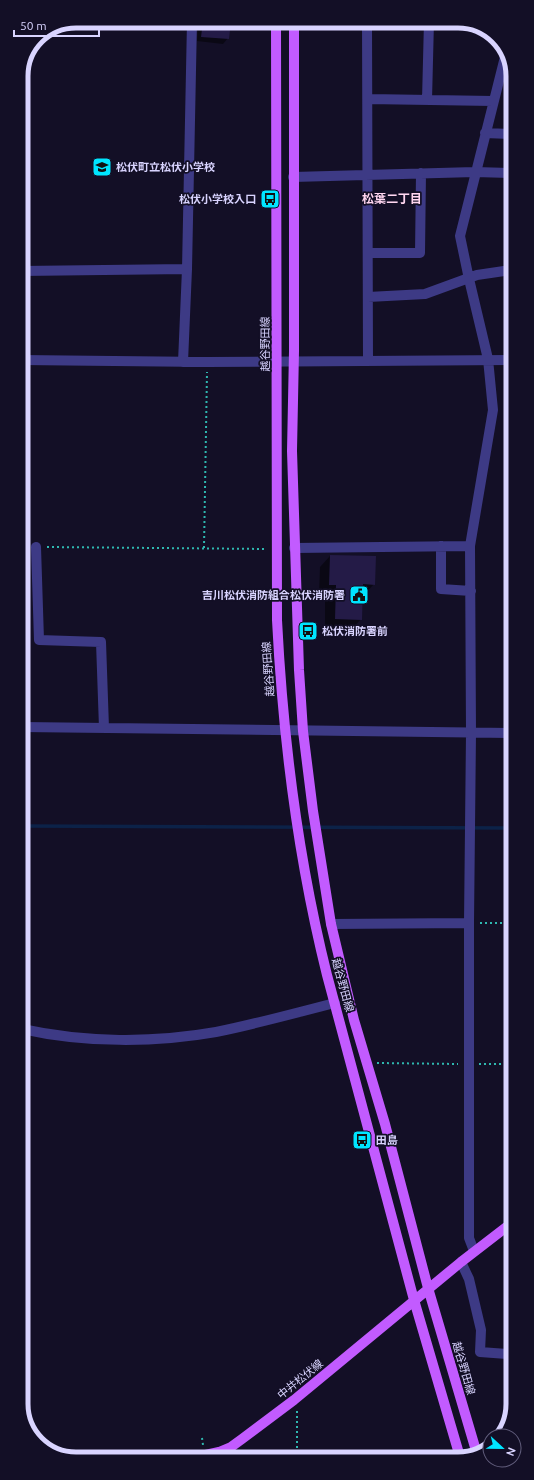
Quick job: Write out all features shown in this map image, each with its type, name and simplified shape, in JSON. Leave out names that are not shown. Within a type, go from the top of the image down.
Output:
[{"type":"main road","name":"越谷野田線","points":[[276,28],[277,620],[285,731],[296,815],[315,925],[414,1300],[459,1452]]},
{"type":"main road","name":"越谷野田線","points":[[294,28],[294,362],[292,450],[294,548],[296,619],[303,731],[313,811],[331,924],[354,1020],[368,1064],[428,1288],[475,1448]]},
{"type":"main road","points":[[414,1300],[506,1227]]},
{"type":"main road","name":"中井松伏線","points":[[219,1452],[231,1447],[294,1400],[414,1300]]},
{"type":"street","points":[[183,362],[187,269],[192,28]]},
{"type":"street","points":[[368,28],[368,361]]},
{"type":"street","points":[[427,100],[429,28]]},
{"type":"street","points":[[474,1251],[469,1238],[469,923],[472,733],[470,546],[494,410],[488,359],[460,236],[504,62]]},
{"type":"street","points":[[368,99],[493,102]]},
{"type":"street","points":[[485,133],[506,134]]},
{"type":"street","points":[[293,177],[421,173],[506,173]]},
{"type":"street","points":[[368,253],[420,253],[421,173]]},
{"type":"street","points":[[28,271],[187,269]]},
{"type":"street","points":[[368,297],[425,294],[477,276],[506,271]]},
{"type":"street","points":[[28,360],[294,362],[506,360]]},
{"type":"street","points":[[441,546],[441,589],[470,591]]},
{"type":"street","points":[[294,548],[470,546]]},
{"type":"street","points":[[36,547],[39,640],[102,642],[104,728]]},
{"type":"street","points":[[28,727],[506,733]]},
{"type":"street","points":[[331,924],[469,923]]},
{"type":"street","points":[[28,1030],[43,1033],[123,1039],[184,1036],[245,1026],[335,1003]]},
{"type":"street","points":[[461,1262],[469,1279],[481,1330],[480,1352],[506,1354]]},
{"type":"path","points":[[204,548],[207,362]]},
{"type":"path","points":[[36,547],[277,549]]},
{"type":"path","points":[[469,923],[506,924]]},
{"type":"path","points":[[368,1064],[506,1064]]},
{"type":"path","points":[[294,1400],[298,1410],[297,1452]]},
{"type":"building","points":[[202,28],[230,28],[229,39],[201,37]]},
{"type":"building","points":[[330,555],[376,556],[375,585],[363,584],[362,620],[335,619],[336,585],[329,585]]},
{"type":"waterway","points":[[28,826],[506,828]]},
{"type":"place","name":"松伏町立松伏小学校","points":[[102,167]]},
{"type":"place","name":"松伏小学校入口","points":[[270,199]]},
{"type":"place","name":"吉川松伏消防組合松伏消防署","points":[[359,595]]},
{"type":"place","name":"松伏消防署前","points":[[308,631]]},
{"type":"place","name":"田島","points":[[362,1140]]},
{"type":"district","name":"松葉二丁目","points":[[392,198]]}]
